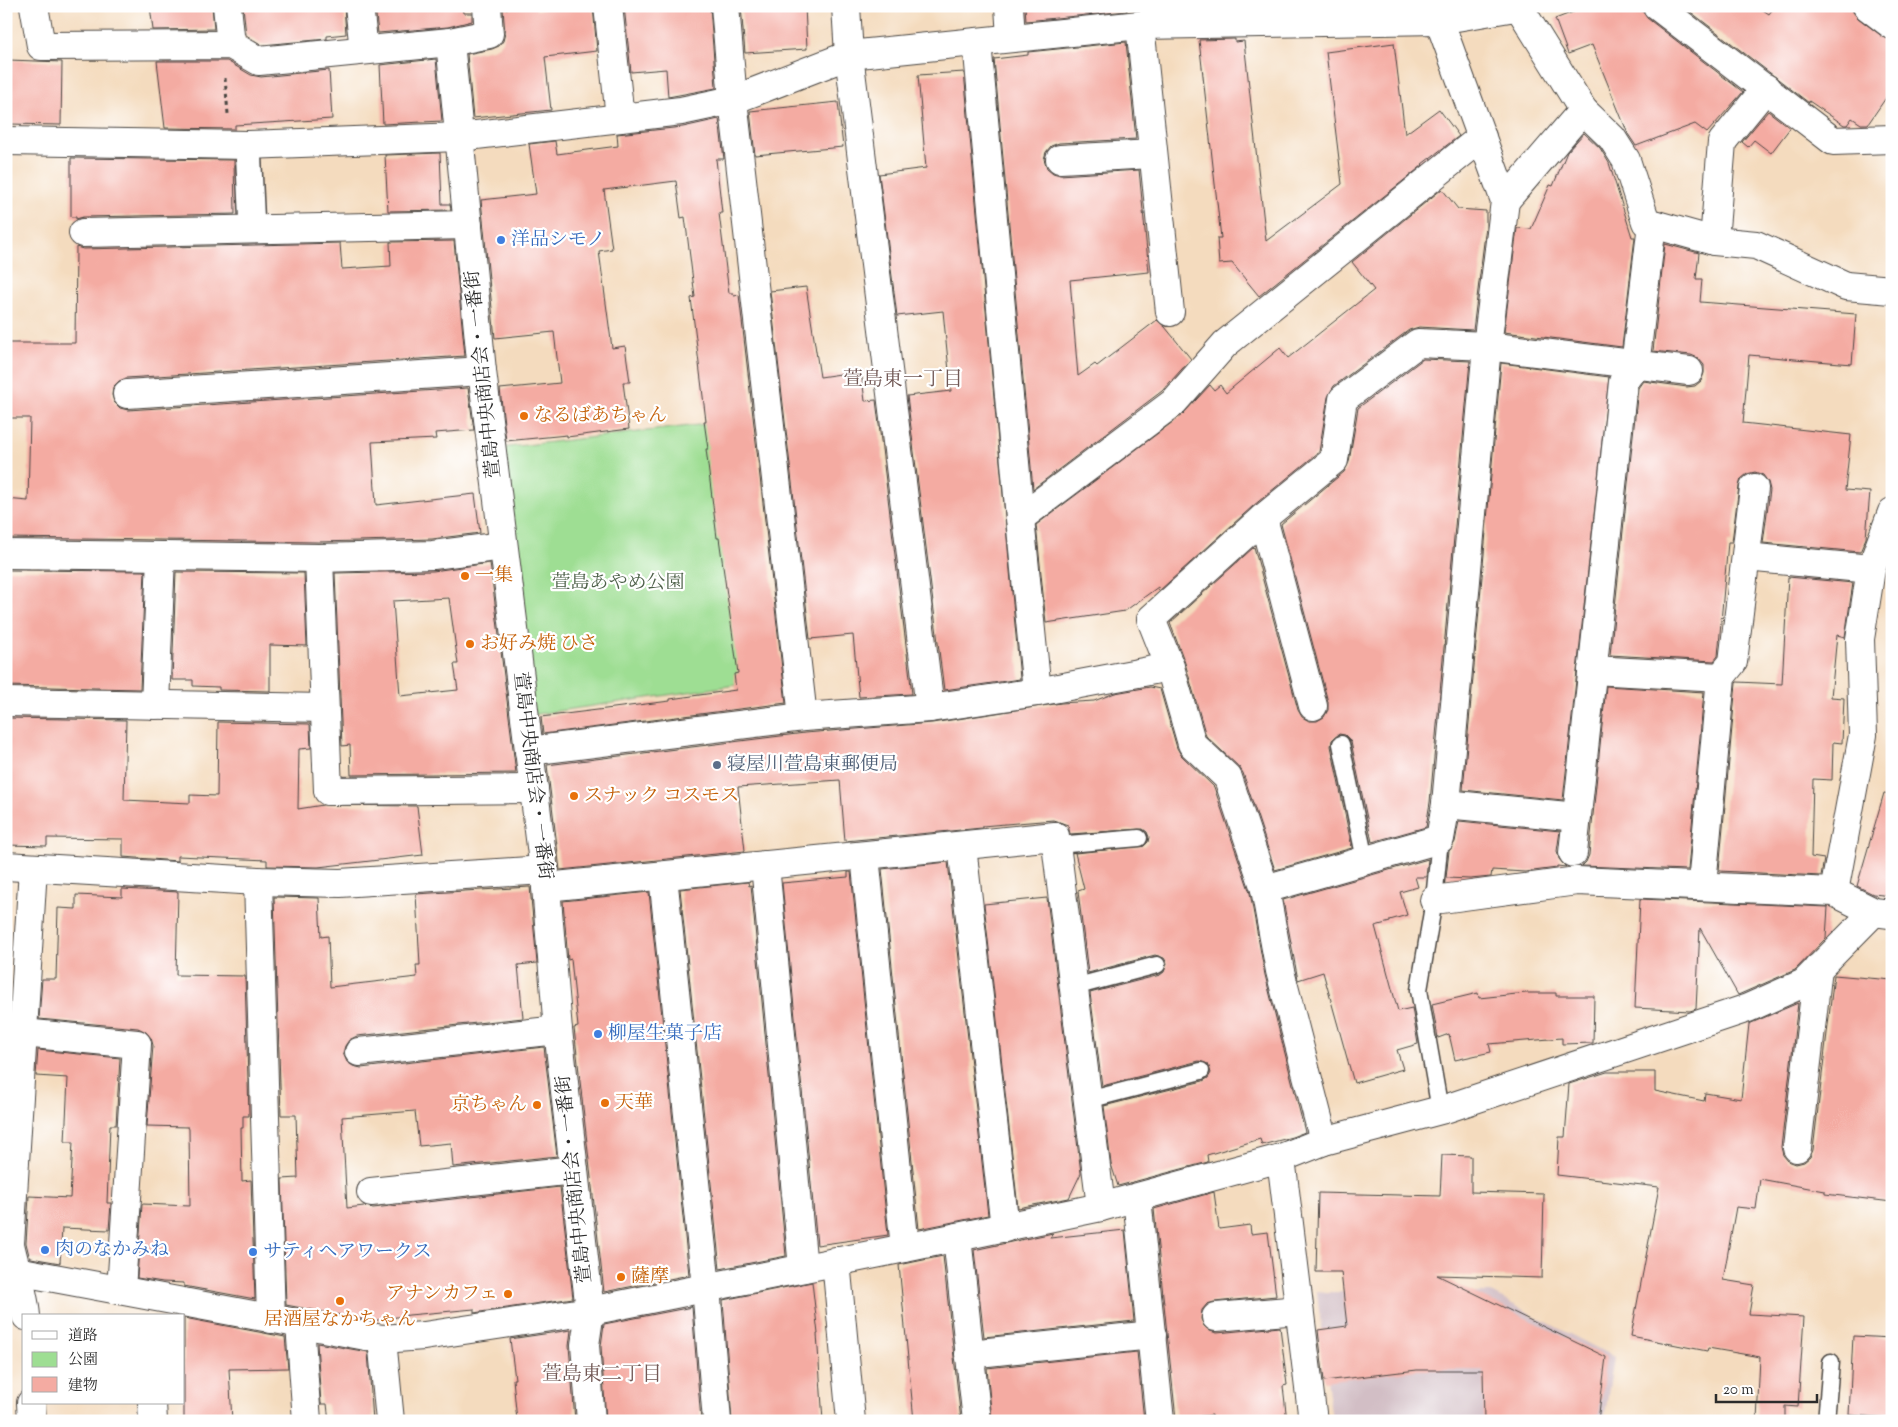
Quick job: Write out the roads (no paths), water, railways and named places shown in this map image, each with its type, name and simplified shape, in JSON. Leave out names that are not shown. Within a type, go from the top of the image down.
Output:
[{"type":"street","points":[[34,6],[41,46],[227,45],[259,61],[450,42],[489,34],[487,6]]},
{"type":"street","points":[[227,45],[228,6]]},
{"type":"street","points":[[359,6],[364,50]]},
{"type":"street","points":[[608,6],[620,118]]},
{"type":"street","points":[[725,6],[733,100],[803,717]]},
{"type":"street","points":[[846,6],[849,55],[930,708]]},
{"type":"street","points":[[1009,6],[1011,38]]},
{"type":"street","points":[[1866,6],[1892,25]]},
{"type":"street","points":[[6,141],[239,144],[459,137],[681,111],[733,100],[849,55],[978,42],[1155,19],[1304,14],[1439,13],[1516,7],[1583,110],[1612,138],[1626,160],[1646,222],[1714,241],[1756,245],[1846,286],[1892,290]]},
{"type":"street","points":[[1659,7],[1834,141],[1892,139]]},
{"type":"street","points":[[1265,889],[1440,839],[1446,804],[1487,346],[1505,201],[1439,13]]},
{"type":"street","points":[[1155,19],[1153,154],[1170,312]]},
{"type":"street","name":"萱島中央商店会・一番街","points":[[450,42],[482,371],[545,878],[558,1030],[590,1311],[584,1345],[591,1421]]},
{"type":"street","points":[[978,42],[1037,692]]},
{"type":"street","points":[[1714,241],[1722,142],[1766,88]]},
{"type":"street","points":[[1505,201],[1583,110]]},
{"type":"street","points":[[1020,518],[1173,403],[1225,344],[1482,137]]},
{"type":"street","points":[[239,144],[252,229]]},
{"type":"street","points":[[1060,159],[1153,154]]},
{"type":"street","points":[[1573,853],[1623,382],[1634,366],[1652,224]]},
{"type":"street","points":[[83,233],[468,225]]},
{"type":"street","points":[[1324,1141],[1280,970],[1265,889],[1228,778],[1192,744],[1170,667],[1151,619],[1263,518],[1334,460],[1343,399],[1418,343],[1487,346],[1634,366],[1689,371]]},
{"type":"street","points":[[127,394],[482,371]]},
{"type":"street","points":[[1702,885],[1722,677],[1733,662],[1754,488]]},
{"type":"street","points":[[1263,518],[1314,706]]},
{"type":"street","points":[[1834,892],[1863,735],[1860,639],[1871,569],[1890,524]]},
{"type":"street","points":[[6,554],[319,558],[433,555],[503,546]]},
{"type":"street","points":[[155,705],[161,556]]},
{"type":"street","points":[[1746,557],[1871,569]]},
{"type":"street","points":[[319,558],[328,791],[534,789]]},
{"type":"street","points":[[529,751],[803,717],[930,708],[1037,692],[1170,667]]},
{"type":"street","points":[[1592,670],[1722,677]]},
{"type":"street","points":[[6,702],[324,708]]},
{"type":"street","points":[[1446,804],[1577,817]]},
{"type":"street","points":[[6,866],[340,883],[663,876],[1055,836],[1102,1207]]},
{"type":"street","points":[[962,846],[1005,1228]]},
{"type":"street","points":[[865,856],[905,1248]]},
{"type":"street","points":[[766,865],[802,1268]]},
{"type":"street","points":[[26,1314],[25,1298],[11,1270],[10,1244],[34,868]]},
{"type":"street","points":[[663,876],[706,1287],[717,1421]]},
{"type":"street","points":[[258,880],[271,1319]]},
{"type":"street","points":[[11,1270],[137,1300],[271,1319],[382,1339],[424,1336],[590,1311],[1102,1207],[1281,1158],[1324,1141],[1440,1110],[1748,1008],[1804,983],[1818,968],[1883,913],[1834,892],[1577,881],[1434,900]]},
{"type":"street","points":[[1797,1148],[1818,968]]},
{"type":"street","points":[[359,1052],[558,1030]]},
{"type":"street","points":[[23,1033],[137,1044],[137,1300]]},
{"type":"street","points":[[1281,1158],[1313,1421]]},
{"type":"street","points":[[371,1192],[574,1170]]},
{"type":"street","points":[[1137,1198],[1160,1421]]},
{"type":"street","points":[[957,1237],[977,1421]]},
{"type":"street","points":[[836,1261],[851,1421]]},
{"type":"street","points":[[1216,1317],[1299,1310]]},
{"type":"street","points":[[300,1324],[307,1421]]},
{"type":"street","points":[[969,1354],[1152,1335]]},
{"type":"street","points":[[382,1339],[390,1421]]},
{"type":"street","points":[[31,1404],[32,1421]]},
{"type":"street","points":[[152,1404],[153,1421]]},
{"type":"lane","points":[[1341,744],[1365,860]]},
{"type":"lane","points":[[1056,845],[1139,838]]},
{"type":"lane","points":[[1440,839],[1434,900],[1419,990],[1440,1110]]},
{"type":"lane","points":[[1074,987],[1157,965]]},
{"type":"lane","points":[[1088,1100],[1201,1071]]},
{"type":"lane","points":[[1826,1421],[1831,1362]]},
{"type":"place","name":"洋品シモノ","points":[[501,240]]},
{"type":"place","name":"なるばあちゃん","points":[[524,416]]},
{"type":"place","name":"一集","points":[[465,576]]},
{"type":"place","name":"お好み焼 ひさ","points":[[470,644]]},
{"type":"place","name":"寝屋川萱島東郵便局","points":[[717,765]]},
{"type":"place","name":"スナック コスモス","points":[[574,796]]},
{"type":"place","name":"柳屋生菓子店","points":[[598,1034]]},
{"type":"place","name":"天華","points":[[605,1103]]},
{"type":"place","name":"京ちゃん","points":[[537,1105]]},
{"type":"place","name":"肉のなかみね","points":[[45,1250]]},
{"type":"place","name":"サティヘアワークス","points":[[253,1252]]},
{"type":"place","name":"薩摩","points":[[621,1277]]},
{"type":"place","name":"アナンカフェ","points":[[508,1294]]},
{"type":"place","name":"居酒屋なかちゃん","points":[[340,1301]]},
{"type":"district","name":"萱島東一丁目","points":[[903,380]]},
{"type":"district","name":"萱島東二丁目","points":[[602,1375]]},
{"type":"park label","name":"萱島あやめ公園","points":[[618,583]]}]
